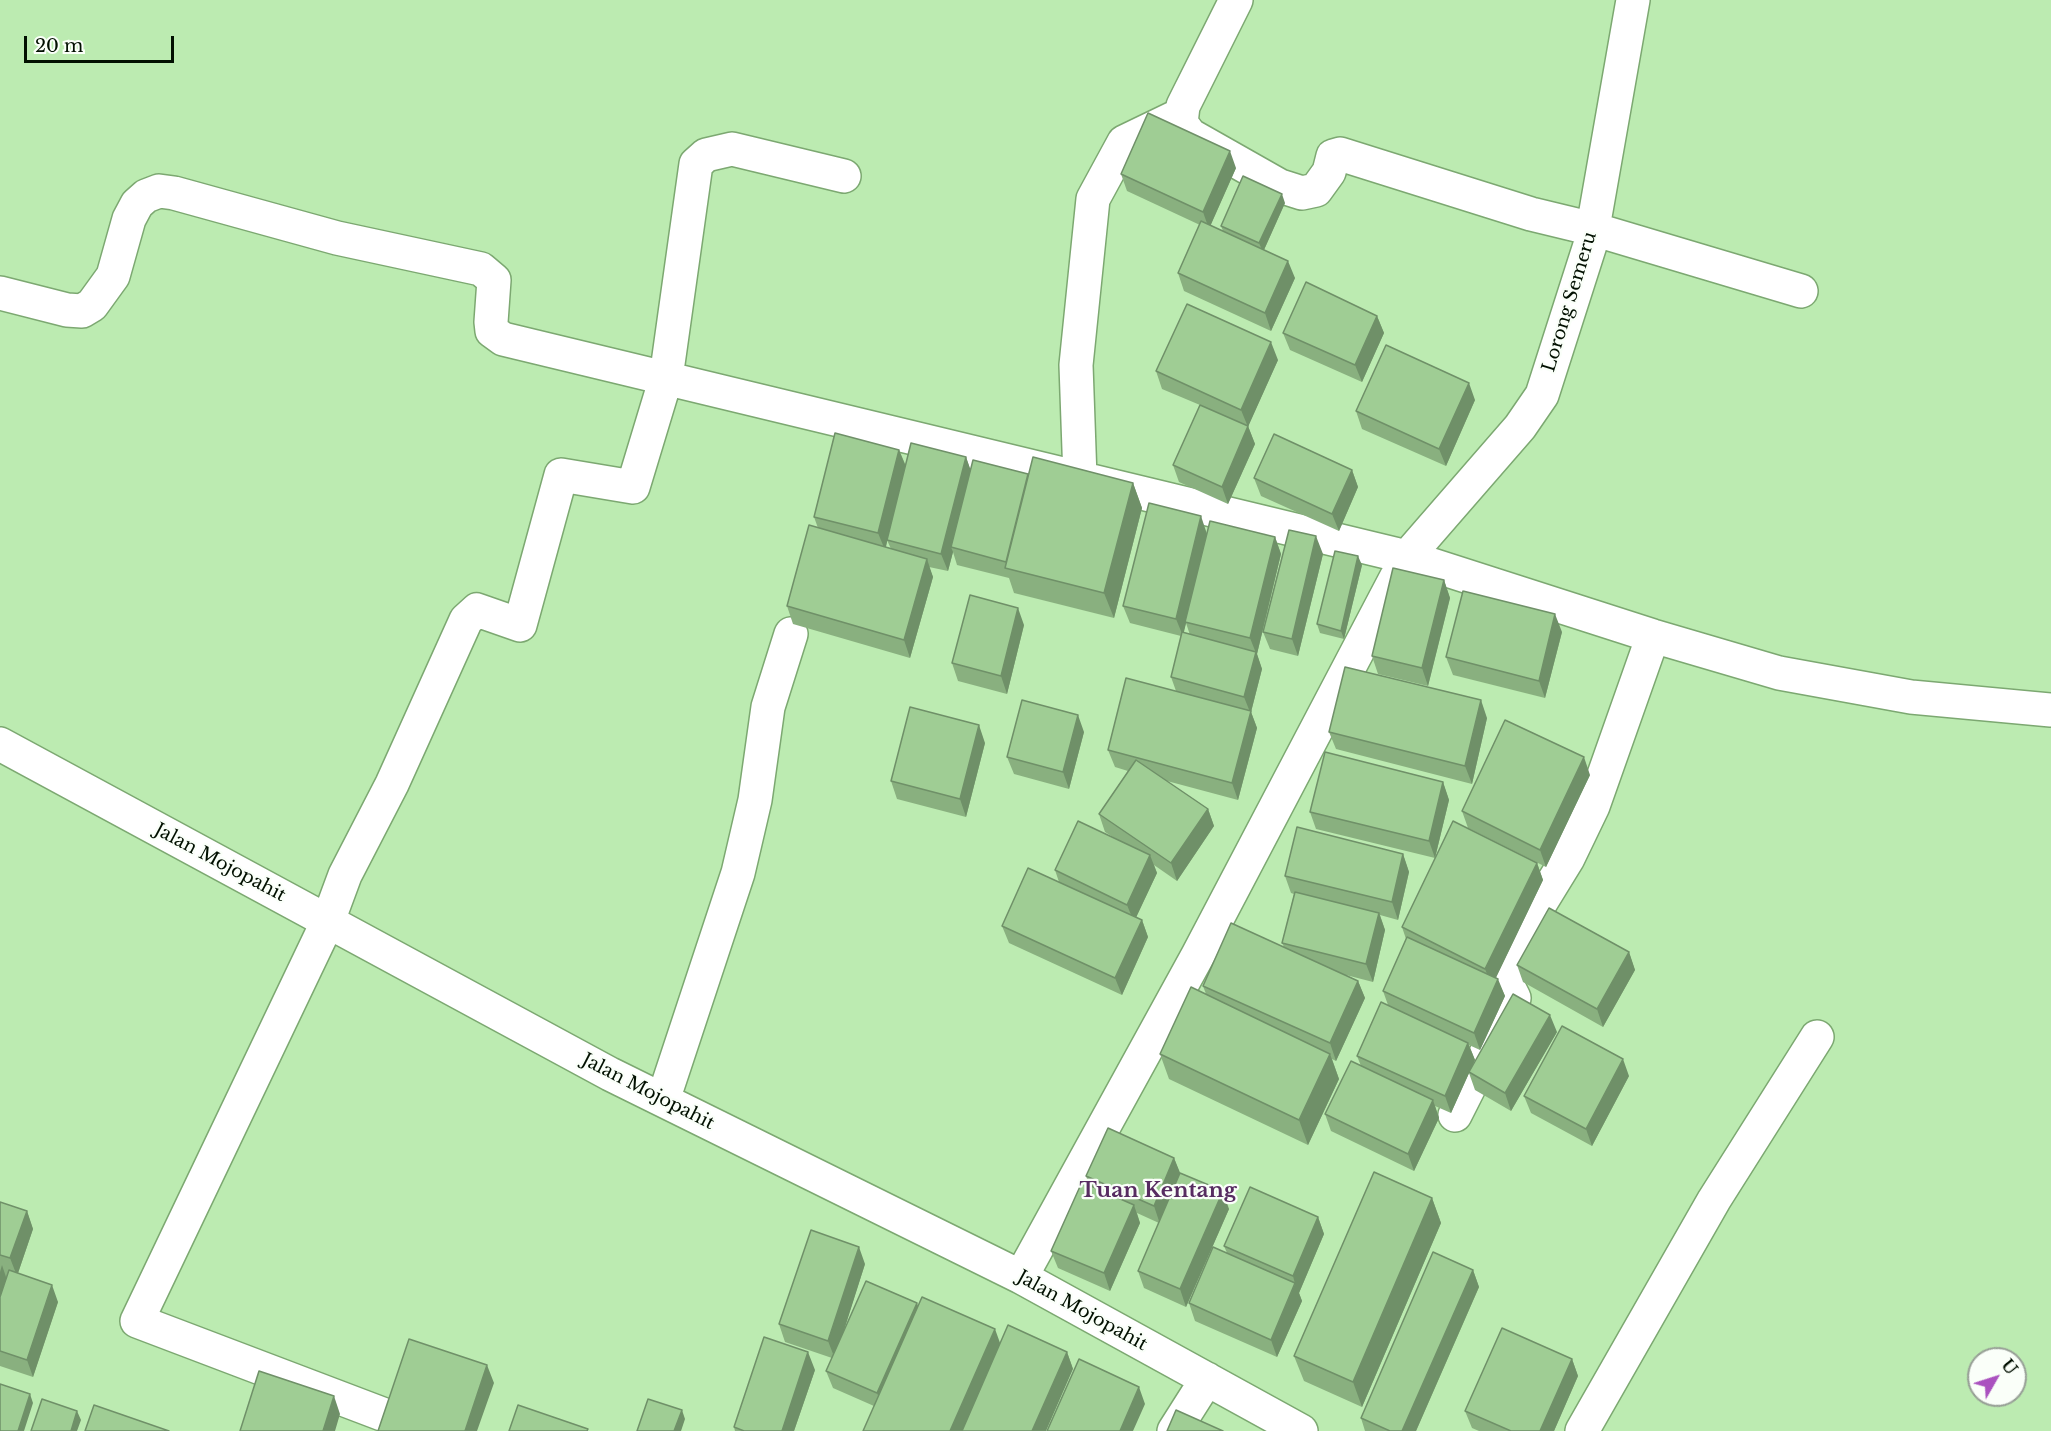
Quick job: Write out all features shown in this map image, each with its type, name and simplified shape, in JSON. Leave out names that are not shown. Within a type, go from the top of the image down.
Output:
[{"type":"street","points":[[1236,0],[1180,115],[1182,126],[1190,135],[1280,186],[1302,194],[1310,193],[1319,188],[1333,156],[1338,154],[1531,214],[1593,229],[1802,291]]},
{"type":"street","name":"Lorong Semeru","points":[[1021,1277],[1198,955],[1407,557],[1536,406],[1550,373],[1593,229],[1633,0]]},
{"type":"street","points":[[1080,478],[1076,365],[1093,199],[1124,142],[1180,115]]},
{"type":"street","points":[[382,1414],[137,1321],[328,921],[345,875],[392,784],[469,616],[477,610],[520,625],[561,475],[633,487],[666,378],[696,164],[706,155],[732,149],[844,176]]},
{"type":"street","points":[[0,293],[67,310],[82,311],[97,299],[113,276],[129,219],[137,204],[146,196],[159,192],[174,193],[337,238],[481,269],[494,280],[491,322],[496,337],[1407,557],[1653,636],[1779,673],[1911,697],[2051,710]]},
{"type":"street","points":[[663,1100],[738,873],[755,800],[768,707],[791,634]]},
{"type":"street","points":[[1455,1115],[1514,998],[1505,980],[1505,969],[1533,915],[1568,858],[1593,806],[1653,636]]},
{"type":"street","name":"Jalan Mojopahit","points":[[0,744],[663,1100],[1021,1277],[1301,1431]]},
{"type":"street","points":[[1582,1431],[1714,1200],[1816,1037]]},
{"type":"street","points":[[1174,1431],[1208,1379]]},
{"type":"building","points":[[1148,113],[1230,151],[1203,212],[1121,174]]},
{"type":"building","points":[[1243,176],[1282,194],[1259,243],[1221,226]]},
{"type":"building","points":[[1201,221],[1288,261],[1265,313],[1178,273]]},
{"type":"building","points":[[1306,282],[1377,316],[1355,365],[1283,333]]},
{"type":"building","points":[[1187,304],[1271,342],[1241,410],[1156,371]]},
{"type":"building","points":[[1386,345],[1469,383],[1439,449],[1356,411]]},
{"type":"building","points":[[1200,405],[1248,426],[1222,487],[1173,465]]},
{"type":"building","points":[[835,433],[899,450],[878,533],[814,517]]},
{"type":"building","points":[[1274,434],[1352,470],[1332,514],[1254,478]]},
{"type":"building","points":[[911,443],[966,457],[941,554],[887,540]]},
{"type":"building","points":[[1033,457],[1133,483],[1104,593],[1005,568]]},
{"type":"building","points":[[973,460],[1028,474],[1006,562],[951,547]]},
{"type":"building","points":[[1149,503],[1201,516],[1176,619],[1123,606]]},
{"type":"building","points":[[1210,521],[1275,537],[1250,638],[1185,622]]},
{"type":"building","points":[[809,525],[927,559],[904,640],[787,606]]},
{"type":"building","points":[[1289,530],[1316,536],[1292,639],[1263,632]]},
{"type":"building","points":[[1335,551],[1358,556],[1341,631],[1317,624]]},
{"type":"building","points":[[1393,568],[1444,580],[1422,668],[1372,656]]},
{"type":"building","points":[[1463,591],[1555,614],[1539,681],[1446,657]]},
{"type":"building","points":[[970,595],[1018,608],[1001,676],[952,663]]},
{"type":"building","points":[[1182,632],[1256,652],[1244,697],[1171,677]]},
{"type":"building","points":[[1345,667],[1481,700],[1465,766],[1329,732]]},
{"type":"building","points":[[1126,678],[1251,711],[1232,783],[1108,750]]},
{"type":"building","points":[[1022,700],[1078,715],[1063,772],[1007,757]]},
{"type":"building","points":[[910,707],[979,725],[960,799],[891,781]]},
{"type":"building","points":[[1505,720],[1584,757],[1540,850],[1462,811]]},
{"type":"building","points":[[1325,752],[1443,782],[1429,841],[1310,812]]},
{"type":"building","points":[[1136,760],[1208,809],[1171,863],[1099,814]]},
{"type":"building","points":[[1078,821],[1150,855],[1127,905],[1055,870]]},
{"type":"building","points":[[1453,821],[1537,863],[1485,969],[1402,927]]},
{"type":"building","points":[[1297,827],[1403,854],[1392,902],[1285,876]]},
{"type":"building","points":[[1028,868],[1142,920],[1115,978],[1002,926]]},
{"type":"building","points":[[1295,892],[1379,913],[1366,964],[1282,943]]},
{"type":"building","points":[[1549,908],[1629,952],[1597,1009],[1517,965]]},
{"type":"building","points":[[1231,923],[1358,981],[1330,1043],[1203,986]]},
{"type":"building","points":[[1407,937],[1498,979],[1474,1033],[1383,991]]},
{"type":"building","points":[[1191,987],[1330,1054],[1299,1120],[1160,1054]]},
{"type":"building","points":[[1513,994],[1550,1015],[1505,1093],[1469,1072]]},
{"type":"building","points":[[1381,1002],[1468,1043],[1445,1096],[1357,1056]]},
{"type":"building","points":[[1562,1026],[1623,1059],[1586,1129],[1524,1096]]},
{"type":"building","points":[[1351,1061],[1433,1100],[1408,1154],[1325,1114]]},
{"type":"building","points":[[1108,1128],[1174,1158],[1154,1206],[1086,1176]]},
{"type":"building","points":[[1374,1172],[1432,1198],[1353,1382],[1294,1356]]},
{"type":"building","points":[[1180,1173],[1223,1191],[1180,1289],[1138,1271]]},
{"type":"building","points":[[1082,1182],[1134,1205],[1104,1273],[1051,1251]]},
{"type":"building","points":[[1250,1187],[1318,1217],[1293,1276],[1224,1246]]},
{"type":"building","points":[[0,1202],[27,1211],[10,1258],[0,1255]]},
{"type":"building","points":[[811,1230],[859,1247],[828,1341],[779,1324]]},
{"type":"building","points":[[1213,1247],[1295,1283],[1271,1340],[1189,1303]]},
{"type":"building","points":[[1433,1252],[1473,1270],[1402,1431],[1390,1431],[1361,1418]]},
{"type":"building","points":[[9,1270],[52,1285],[27,1360],[0,1351],[0,1297]]},
{"type":"building","points":[[866,1281],[917,1303],[877,1393],[826,1371]]},
{"type":"building","points":[[922,1297],[995,1329],[950,1431],[863,1431]]},
{"type":"building","points":[[1008,1325],[1067,1352],[1032,1431],[962,1431]]},
{"type":"building","points":[[1502,1328],[1572,1359],[1540,1431],[1511,1431],[1465,1411]]},
{"type":"building","points":[[764,1337],[808,1352],[782,1431],[744,1431],[734,1427]]},
{"type":"building","points":[[409,1339],[487,1365],[465,1431],[378,1431]]},
{"type":"building","points":[[1079,1359],[1139,1387],[1120,1431],[1047,1431]]},
{"type":"building","points":[[259,1371],[334,1396],[323,1431],[240,1431]]},
{"type":"building","points":[[0,1384],[30,1394],[18,1431],[0,1431]]},
{"type":"building","points":[[42,1399],[77,1411],[71,1431],[31,1431]]},
{"type":"building","points":[[648,1399],[682,1410],[674,1431],[637,1431]]},
{"type":"building","points":[[94,1405],[169,1431],[85,1431]]},
{"type":"building","points":[[518,1405],[588,1429],[587,1431],[509,1431]]},
{"type":"building","points":[[1176,1410],[1223,1431],[1167,1431]]},
{"type":"district","name":"Tuan Kentang","points":[[1158,1191]]}]
